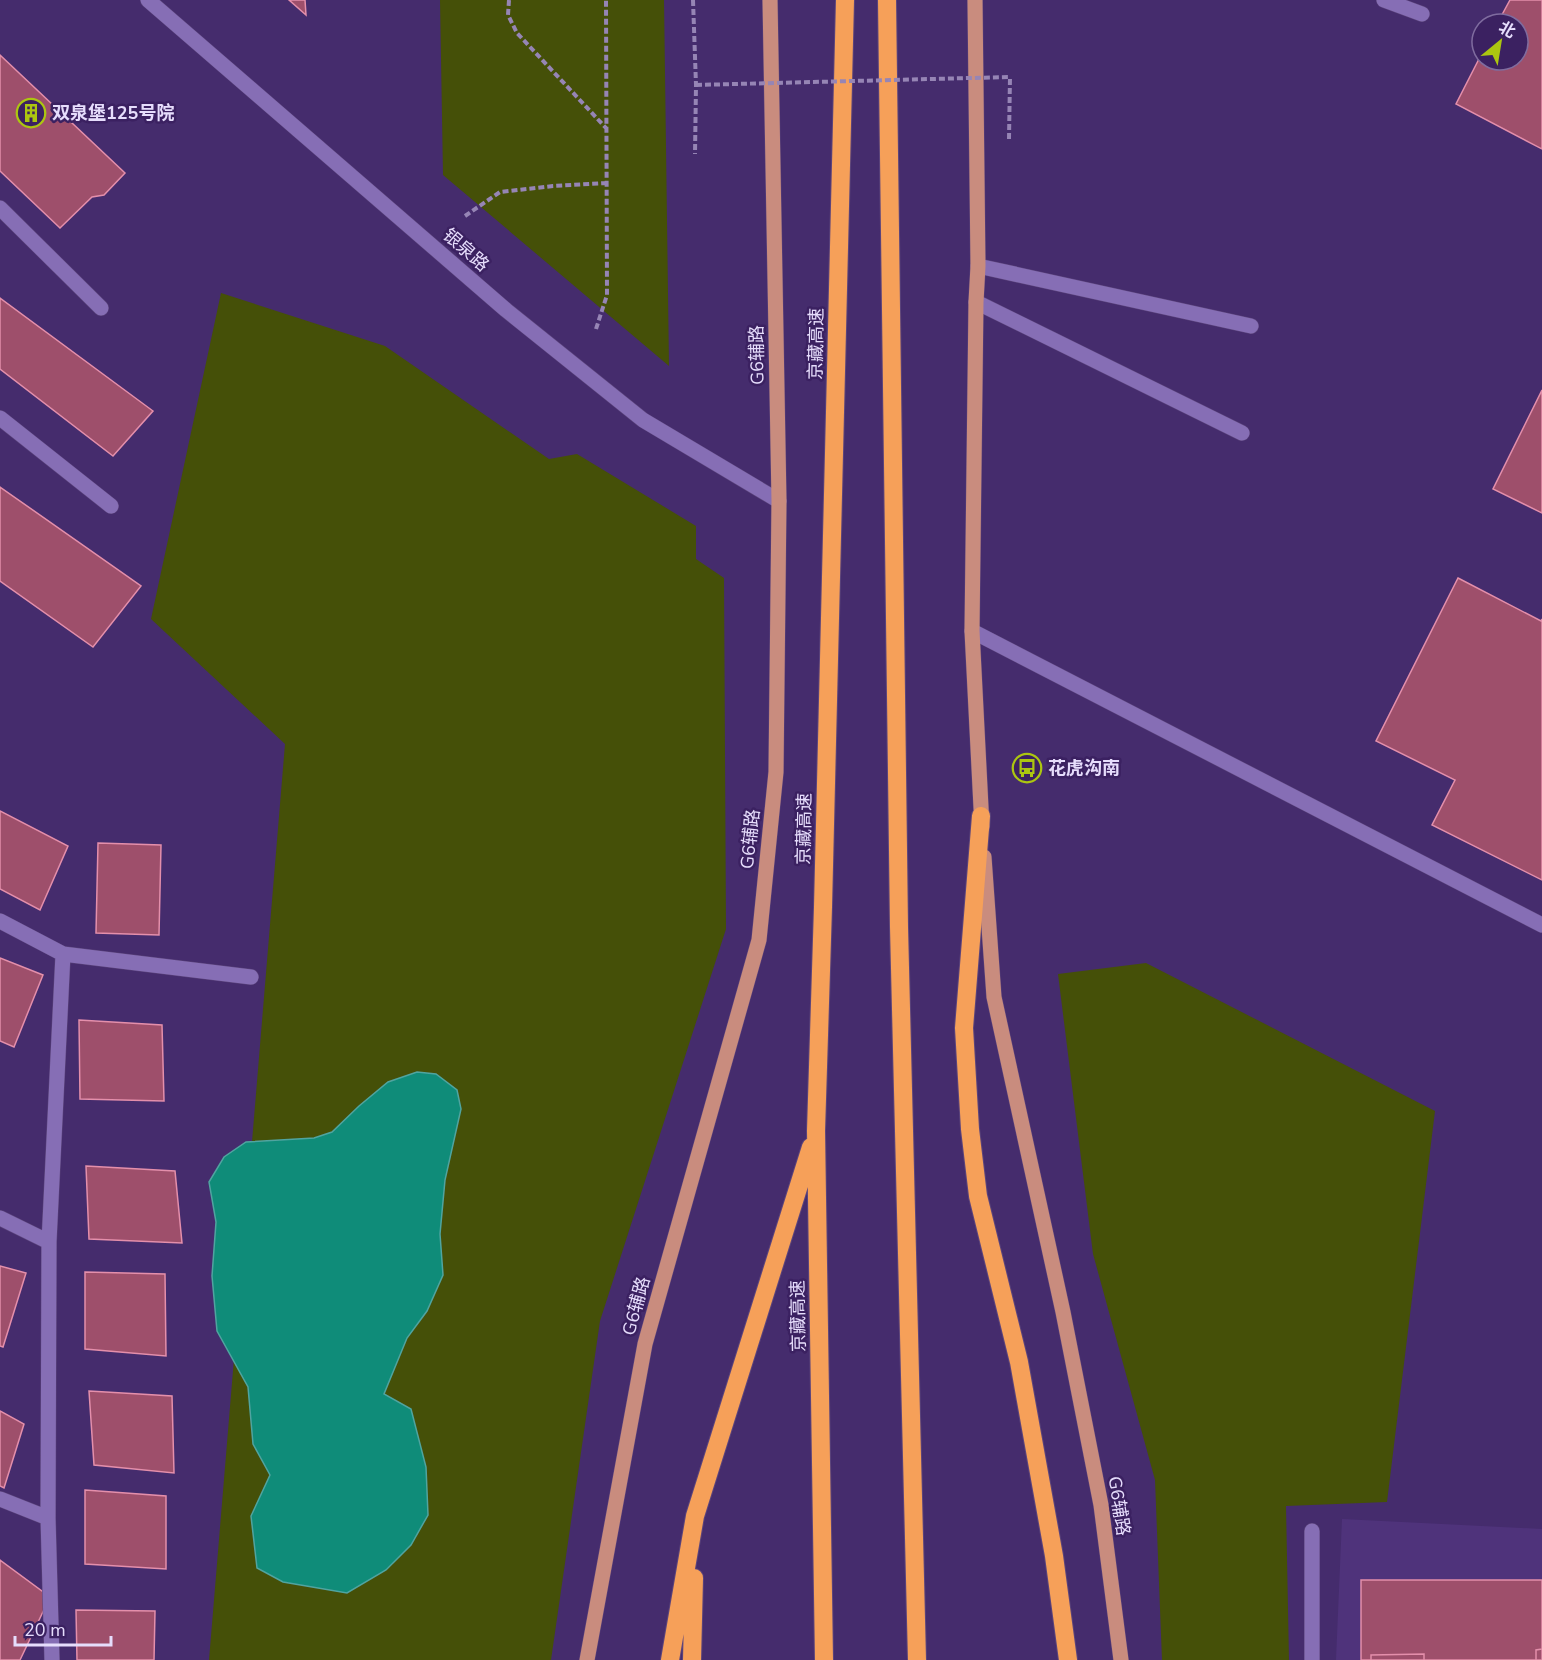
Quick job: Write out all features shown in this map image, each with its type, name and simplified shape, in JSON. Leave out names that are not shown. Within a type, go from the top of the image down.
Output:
[{"type":"highway","name":"京藏高速","points":[[824,1660],[816,1131],[845,0]]},
{"type":"highway","points":[[886,0],[899,927],[917,1660]]},
{"type":"highway","points":[[981,816],[964,1028],[970,1129],[978,1196],[1019,1362],[1054,1556],[1068,1660]]},
{"type":"highway","points":[[670,1660],[695,1516],[816,1131]]},
{"type":"highway","points":[[692,1660],[695,1516]]},
{"type":"main road","name":"G6辅路","points":[[587,1660],[645,1344],[759,940],[776,772],[779,501],[770,0]]},
{"type":"main road","name":"G6辅路","points":[[975,0],[978,266],[972,631],[981,816],[994,997],[1060,1301],[1101,1506],[1121,1660]]},
{"type":"street","name":"银泉路","points":[[148,0],[506,310],[643,420],[779,501]]},
{"type":"street","points":[[1384,0],[1422,14]]},
{"type":"street","points":[[0,208],[101,308]]},
{"type":"street","points":[[978,266],[1251,326]]},
{"type":"street","points":[[976,302],[1242,433]]},
{"type":"street","points":[[0,418],[111,506]]},
{"type":"street","points":[[972,631],[1542,925]]},
{"type":"street","points":[[0,921],[63,954],[251,977]]},
{"type":"street","points":[[52,1660],[48,1518],[49,1242],[63,954]]},
{"type":"street","points":[[0,1218],[49,1242]]},
{"type":"street","points":[[0,1499],[48,1518]]},
{"type":"street","points":[[1312,1532],[1312,1660]]},
{"type":"path","points":[[509,0],[508,15],[517,33],[606,129]]},
{"type":"path","points":[[596,329],[607,295],[606,0]]},
{"type":"path","points":[[693,0],[696,85],[695,154]]},
{"type":"path","points":[[696,85],[1010,77],[1009,139]]},
{"type":"path","points":[[465,216],[500,192],[607,183]]},
{"type":"shaded area","points":[[440,0],[664,0],[669,366],[443,175]]},
{"type":"shaded area","points":[[221,293],[385,346],[549,459],[577,454],[696,526],[696,559],[724,578],[726,929],[600,1321],[551,1660],[209,1660],[285,744],[151,619]]},
{"type":"shaded area","points":[[1146,963],[1435,1111],[1387,1502],[1286,1506],[1289,1660],[1162,1660],[1155,1480],[1093,1254],[1058,974]]},
{"type":"shaded area","points":[[417,1072],[436,1074],[457,1090],[461,1109],[445,1180],[440,1234],[443,1275],[427,1311],[407,1338],[384,1394],[411,1409],[426,1467],[428,1515],[411,1545],[386,1570],[347,1593],[283,1582],[257,1568],[251,1516],[270,1475],[253,1444],[248,1387],[217,1331],[212,1276],[216,1222],[209,1182],[224,1157],[246,1142],[314,1138],[332,1132],[388,1082]]},
{"type":"shaded area","points":[[1342,1519],[1542,1529],[1542,1660],[1336,1660]]},
{"type":"building","points":[[289,0],[305,0],[306,15]]},
{"type":"building","points":[[1510,0],[1542,0],[1542,149],[1456,104],[1472,72],[1530,72],[1530,12],[1504,12]]},
{"type":"building","name":"双泉堡125号院","points":[[0,55],[125,173],[104,195],[92,197],[60,228],[0,171]]},
{"type":"building","points":[[0,298],[153,411],[113,456],[0,369]]},
{"type":"building","points":[[1542,390],[1542,513],[1493,489]]},
{"type":"building","points":[[0,487],[141,586],[93,647],[0,581]]},
{"type":"building","points":[[1458,578],[1541,621],[1542,619],[1542,880],[1432,825],[1455,780],[1376,741]]},
{"type":"building","points":[[0,811],[68,846],[40,910],[0,889]]},
{"type":"building","points":[[98,843],[161,845],[159,935],[96,933]]},
{"type":"building","points":[[0,958],[43,975],[14,1047],[0,1041]]},
{"type":"building","points":[[79,1020],[162,1025],[164,1101],[80,1099]]},
{"type":"building","points":[[86,1166],[175,1171],[182,1243],[89,1239]]},
{"type":"building","points":[[0,1266],[26,1273],[3,1347],[0,1346]]},
{"type":"building","points":[[85,1272],[165,1274],[166,1356],[85,1349]]},
{"type":"building","points":[[89,1391],[172,1396],[174,1473],[94,1465]]},
{"type":"building","points":[[0,1411],[24,1424],[4,1488],[0,1486]]},
{"type":"building","points":[[85,1490],[166,1496],[166,1569],[85,1564]]},
{"type":"building","points":[[0,1560],[50,1597],[20,1660],[0,1660]]},
{"type":"building","points":[[1361,1580],[1542,1580],[1542,1660],[1361,1660]]},
{"type":"building","points":[[76,1610],[155,1611],[154,1660],[77,1660]]},
{"type":"building","points":[[1542,1649],[1542,1660],[1536,1660],[1536,1650]]},
{"type":"building","points":[[1424,1654],[1424,1660],[1371,1660],[1371,1655]]},
{"type":"place","name":"双泉堡125号院","points":[[31,113]]},
{"type":"place","name":"花虎沟南","points":[[1027,768]]}]
